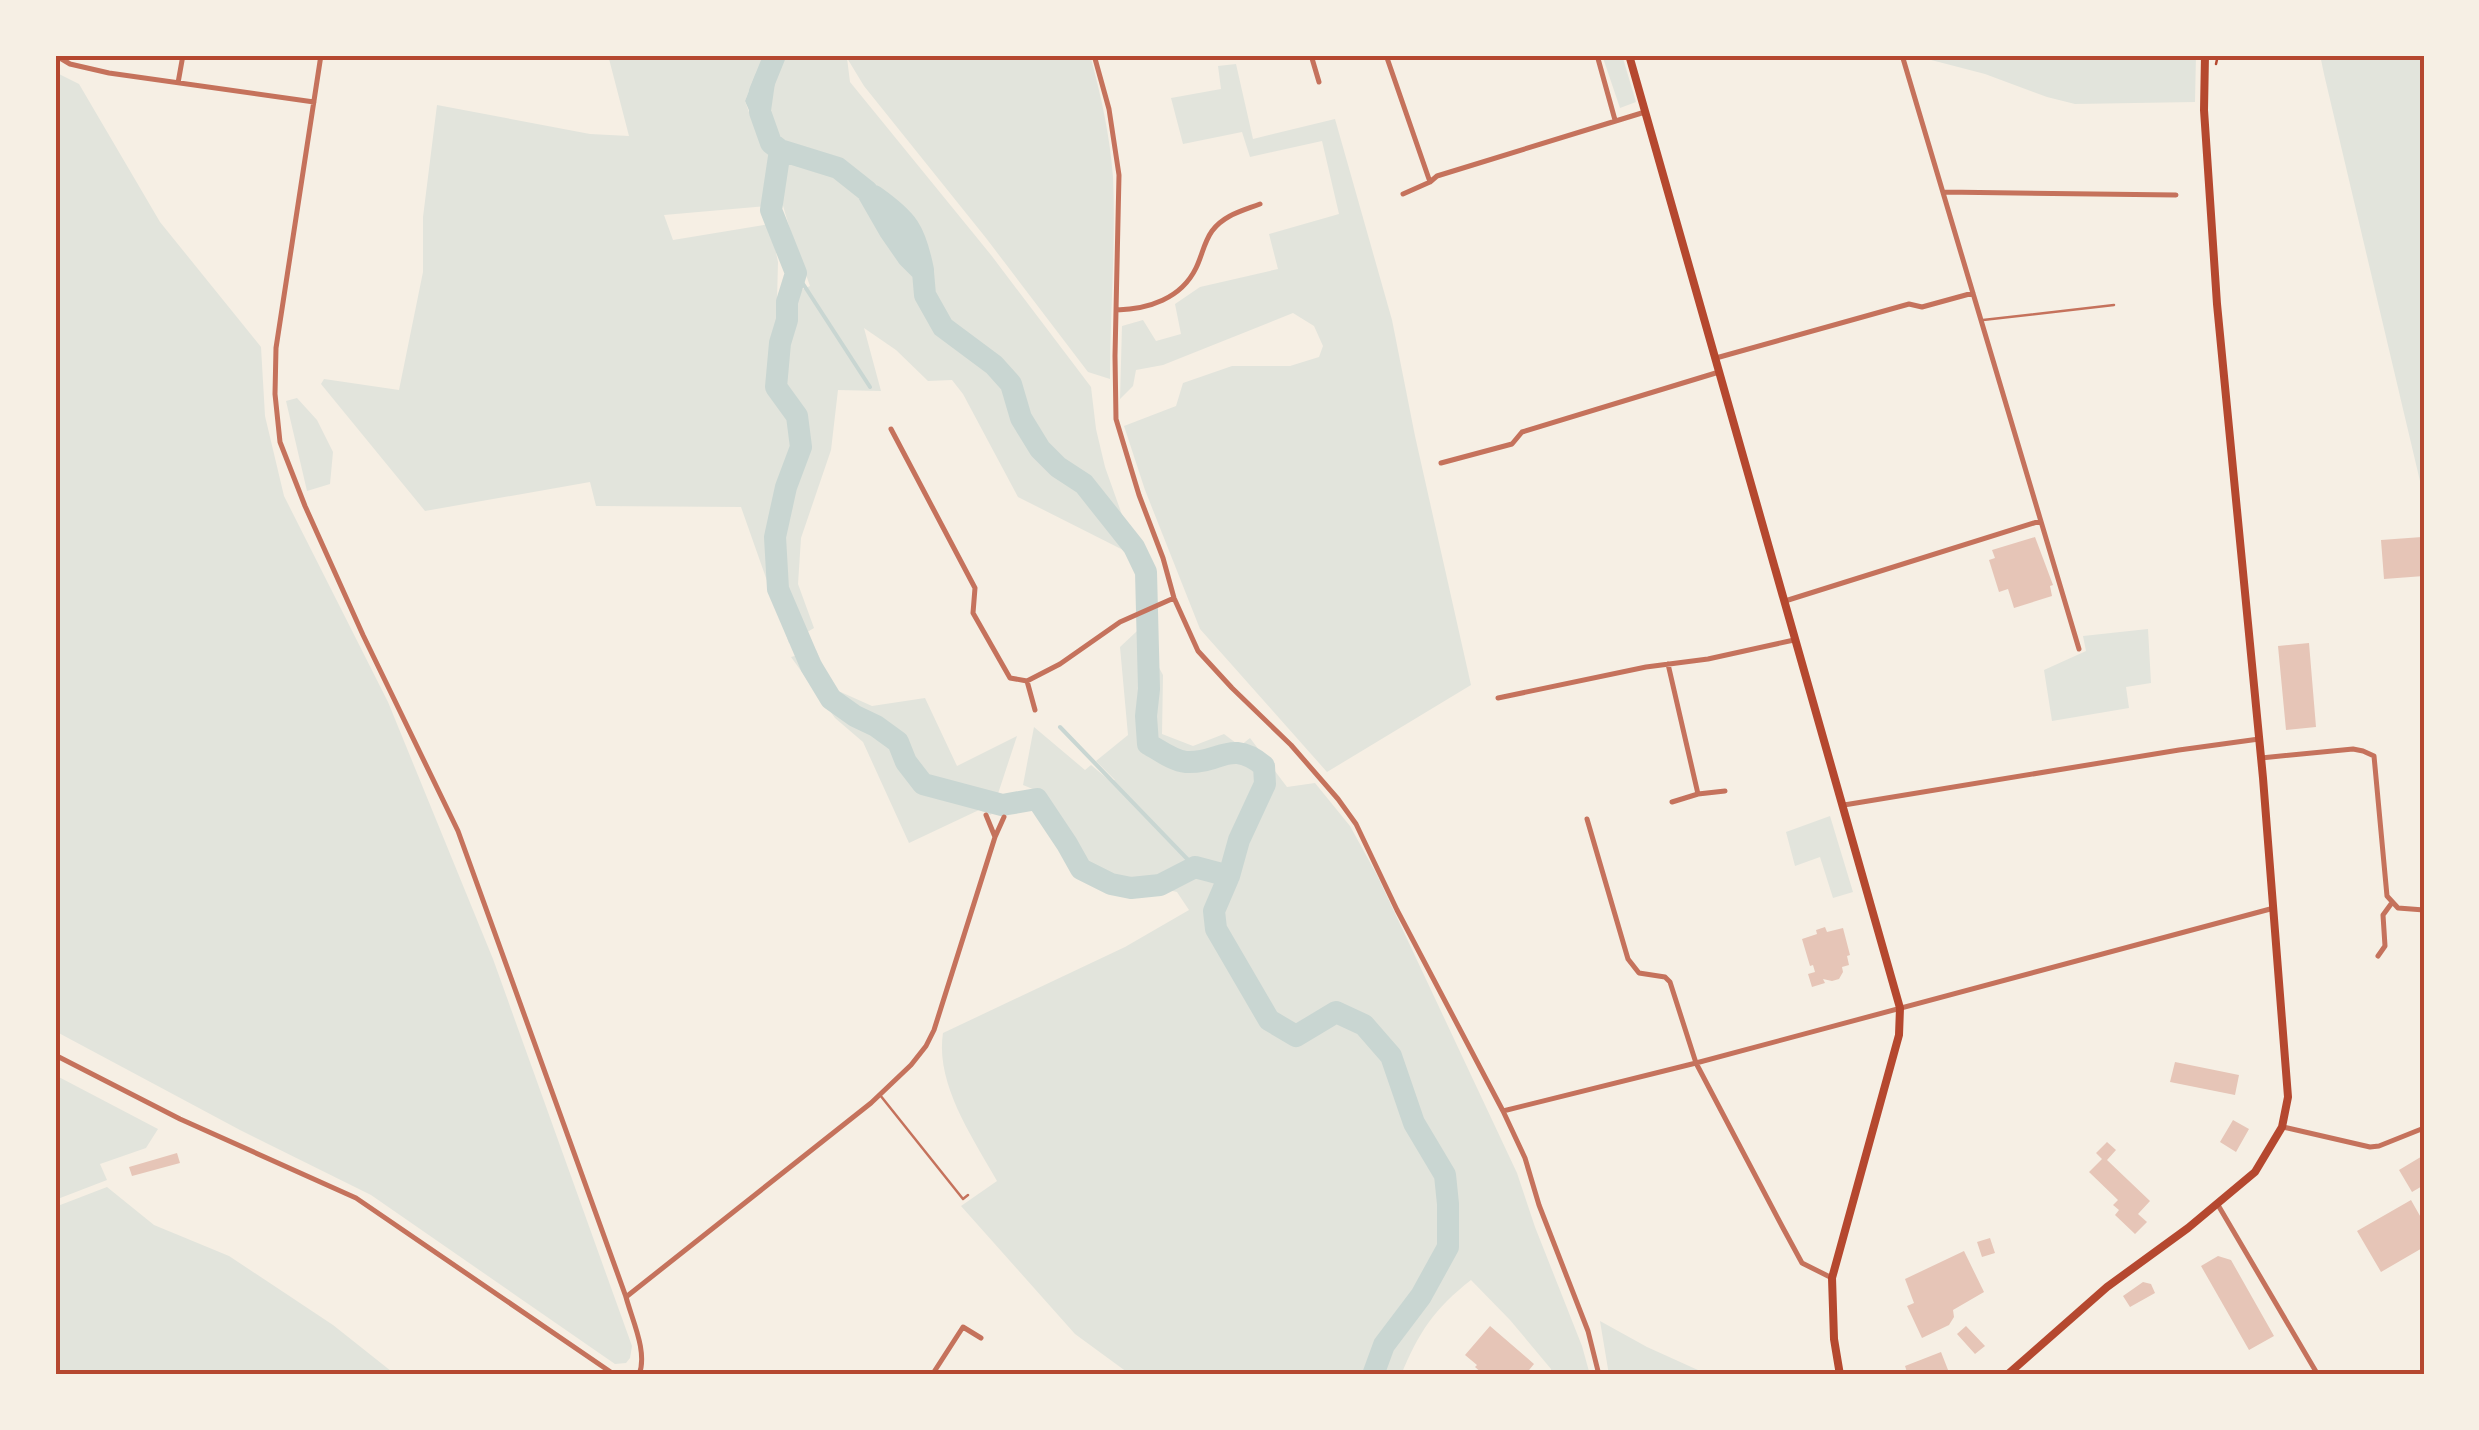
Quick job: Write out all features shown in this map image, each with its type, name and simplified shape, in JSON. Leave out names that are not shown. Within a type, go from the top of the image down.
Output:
[{"type":"main road","points":[[1629,55],[1900,1008],[1899,1035],[1832,1278],[1834,1339],[1840,1375]]},
{"type":"main road","points":[[2007,1375],[2106,1287],[2255,1172],[2282,1128],[2288,1098],[2259,739],[2217,304],[2204,110],[2205,55]]},
{"type":"street","points":[[55,55],[84,68],[314,102]]},
{"type":"street","points":[[178,83],[183,55]]},
{"type":"street","points":[[321,55],[276,348],[280,442],[363,635],[458,830],[626,1297],[640,1346],[639,1375]]},
{"type":"street","points":[[1094,55],[1109,109],[1119,175],[1116,419],[1174,598],[1198,651],[1290,746],[1356,824],[1525,1158],[1539,1206],[1588,1331],[1599,1375]]},
{"type":"street","points":[[1311,55],[1319,82]]},
{"type":"street","points":[[1386,55],[1430,182]]},
{"type":"street","points":[[1597,55],[1615,121]]},
{"type":"street","points":[[1902,55],[2079,649]]},
{"type":"street","points":[[1403,194],[1436,176],[1645,112]]},
{"type":"street","points":[[1943,192],[2176,195]]},
{"type":"street","points":[[1116,310],[1142,309],[1167,298],[1187,282],[1212,232],[1228,216],[1260,204]]},
{"type":"street","points":[[1715,358],[1909,304],[1922,307],[1973,293]]},
{"type":"street","points":[[1441,463],[1512,444],[1522,432],[1719,372]]},
{"type":"street","points":[[891,430],[975,588],[974,612],[1010,678],[1027,681],[1060,664],[1120,622],[1174,598]]},
{"type":"street","points":[[1785,601],[2040,521]]},
{"type":"street","points":[[1498,698],[1796,639]]},
{"type":"street","points":[[1668,664],[1698,794]]},
{"type":"street","points":[[1027,681],[1035,710]]},
{"type":"street","points":[[1844,806],[2259,739]]},
{"type":"street","points":[[2260,758],[2353,750],[2374,756],[2387,896],[2398,908],[2424,910]]},
{"type":"street","points":[[1672,802],[1725,791]]},
{"type":"street","points":[[986,815],[995,837]]},
{"type":"street","points":[[626,1297],[880,1095],[926,1046],[1004,818]]},
{"type":"street","points":[[1587,820],[1628,959],[1639,974],[1668,979],[1696,1062],[1802,1263],[1832,1278]]},
{"type":"street","points":[[2378,956],[2385,946],[2383,916],[2392,904]]},
{"type":"street","points":[[1503,1111],[2274,908]]},
{"type":"street","points":[[55,1055],[180,1119],[356,1198],[614,1375]]},
{"type":"street","points":[[2282,1128],[2370,1147],[2424,1128]]},
{"type":"street","points":[[2218,1204],[2318,1375]]},
{"type":"street","points":[[932,1375],[962,1327],[981,1338]]},
{"type":"lane","points":[[1982,320],[2114,305]]},
{"type":"lane","points":[[880,1095],[963,1199],[968,1195]]},
{"type":"shaded area","points":[[608,55],[768,55],[745,101],[770,147],[766,206],[664,215],[673,240],[770,224],[778,262],[777,301],[810,286],[782,204],[773,161],[770,110],[779,55],[1090,55],[1113,177],[1110,379],[1088,372],[864,86],[847,58],[850,82],[991,255],[1091,387],[1105,467],[1137,557],[1018,497],[952,380],[928,381],[896,350],[864,328],[881,391],[838,390],[831,450],[801,538],[798,584],[814,628],[789,643],[741,507],[596,506],[590,482],[425,511],[321,384],[324,379],[399,390],[423,272],[423,217],[437,105],[590,134],[629,136]]},
{"type":"shaded area","points":[[768,55],[779,55],[770,118],[756,127],[745,101]]},
{"type":"shaded area","points":[[1602,55],[1622,55],[1636,102],[1620,108]]},
{"type":"shaded area","points":[[1912,55],[2196,55],[2195,102],[2075,104]]},
{"type":"shaded area","points":[[2320,55],[2424,55],[2424,498],[2324,74]]},
{"type":"shaded area","points":[[1236,64],[1253,139],[1335,119],[1392,320],[1471,685],[1327,772],[1200,629],[1124,426],[1176,406],[1183,383],[1232,366],[1290,366],[1319,357],[1323,346],[1314,326],[1293,313],[1163,365],[1136,370],[1133,386],[1120,399],[1122,326],[1143,320],[1156,341],[1181,334],[1175,304],[1200,287],[1278,269],[1269,234],[1339,214],[1322,141],[1250,157],[1242,132],[1183,144],[1171,98],[1221,89],[1218,66]]},
{"type":"shaded area","points":[[55,72],[79,84],[160,222],[261,347],[265,416],[284,496],[388,702],[493,959],[632,1346],[626,1363],[615,1364],[371,1195],[55,1031]]},
{"type":"shaded area","points":[[297,398],[317,420],[333,452],[330,484],[307,491],[286,401]]},
{"type":"shaded area","points":[[1152,617],[1157,664],[1163,675],[1162,734],[1193,746],[1224,734],[1240,746],[1250,738],[1287,787],[1315,783],[1350,826],[1377,875],[1517,1173],[1590,1375],[1551,1375],[1551,1369],[1510,1320],[1471,1280],[1429,1322],[1401,1375],[1131,1375],[1075,1334],[961,1206],[997,1181],[950,1091],[942,1052],[943,1033],[1125,947],[1189,910],[1177,892],[1164,889],[1163,881],[1113,880],[1083,866],[1040,792],[1023,785],[1034,727],[1085,770],[1091,765],[1110,781],[1115,780],[1096,761],[1128,735],[1120,647]]},
{"type":"shaded area","points":[[2148,629],[2151,683],[2126,687],[2129,708],[2052,721],[2044,670],[2086,651],[2083,636]]},
{"type":"shaded area","points":[[816,650],[834,689],[872,706],[925,698],[957,766],[1017,736],[991,815],[979,810],[909,843],[863,742],[835,718],[791,657]]},
{"type":"shaded area","points":[[1830,816],[1853,892],[1833,898],[1820,857],[1795,866],[1786,832]]},
{"type":"shaded area","points":[[55,1075],[158,1129],[146,1148],[100,1164],[107,1180],[55,1200]]},
{"type":"shaded area","points":[[107,1187],[154,1225],[229,1256],[333,1325],[396,1375],[55,1375],[55,1207]]},
{"type":"shaded area","points":[[1600,1321],[1647,1347],[1709,1375],[1609,1375]]},
{"type":"building","points":[[2035,537],[2053,585],[2052,596],[2014,608],[2008,589],[1999,592],[1989,560],[1995,558],[1992,550]]},
{"type":"building","points":[[2422,537],[2424,576],[2384,579],[2381,540]]},
{"type":"building","points":[[2309,643],[2316,727],[2286,730],[2278,646]]},
{"type":"building","points":[[1825,927],[1827,932],[1843,928],[1849,965],[1842,967],[1839,979],[1823,979],[1825,983],[1812,987],[1808,974],[1815,972],[1802,939]]},
{"type":"building","points":[[2175,1062],[2239,1075],[2235,1095],[2170,1082]]},
{"type":"building","points":[[2233,1120],[2249,1129],[2236,1152],[2220,1142]]},
{"type":"building","points":[[2107,1142],[2116,1150],[2107,1160],[2150,1201],[2138,1214],[2147,1222],[2135,1234],[2115,1215],[2119,1210],[2113,1205],[2118,1200],[2089,1172],[2102,1159],[2096,1153]]},
{"type":"building","points":[[177,1153],[180,1163],[132,1176],[129,1167]]},
{"type":"building","points":[[2424,1155],[2424,1185],[2412,1192],[2399,1170]]},
{"type":"building","points":[[2411,1200],[2424,1223],[2424,1247],[2381,1272],[2357,1231]]},
{"type":"building","points":[[1990,1238],[1995,1253],[1982,1257],[1977,1242]]},
{"type":"building","points":[[1964,1251],[1984,1292],[1953,1310],[1949,1325],[1922,1338],[1907,1306],[1914,1303],[1905,1279]]},
{"type":"building","points":[[2218,1256],[2231,1260],[2274,1336],[2249,1350],[2201,1266]]},
{"type":"building","points":[[2143,1282],[2151,1284],[2155,1293],[2130,1307],[2123,1296]]},
{"type":"building","points":[[1490,1326],[1534,1364],[1525,1375],[1484,1375],[1465,1355]]},
{"type":"building","points":[[1966,1326],[1985,1346],[1975,1354],[1957,1334]]},
{"type":"building","points":[[1941,1352],[1950,1375],[1908,1375],[1905,1366]]},
{"type":"waterway","points":[[775,55],[760,92],[760,112],[771,143],[780,150],[838,168],[867,191],[890,231],[923,272],[925,295],[943,327],[994,365],[1011,384],[1021,418],[1040,449],[1084,484],[1134,547],[1146,572],[1148,744],[1181,761],[1198,762],[1233,753],[1264,766],[1265,784],[1239,840],[1214,911],[1216,929],[1269,1020],[1296,1036],[1336,1012],[1364,1025],[1391,1056],[1414,1123],[1445,1175],[1448,1247],[1421,1296],[1384,1345],[1373,1375]]},
{"type":"waterway","points":[[780,150],[771,210],[796,273],[787,302],[776,387],[797,416],[801,447],[786,487],[775,537],[778,589],[811,666],[831,699],[898,742],[906,762],[923,784],[1002,805],[1037,799],[1081,869],[1111,884],[1131,888],[1160,885],[1195,867],[1229,876]]},
{"type":"waterway","points":[[874,196],[908,227],[923,270]]},
{"type":"waterway","points":[[796,273],[870,387]]},
{"type":"waterway","points":[[1060,727],[1195,867]]}]
